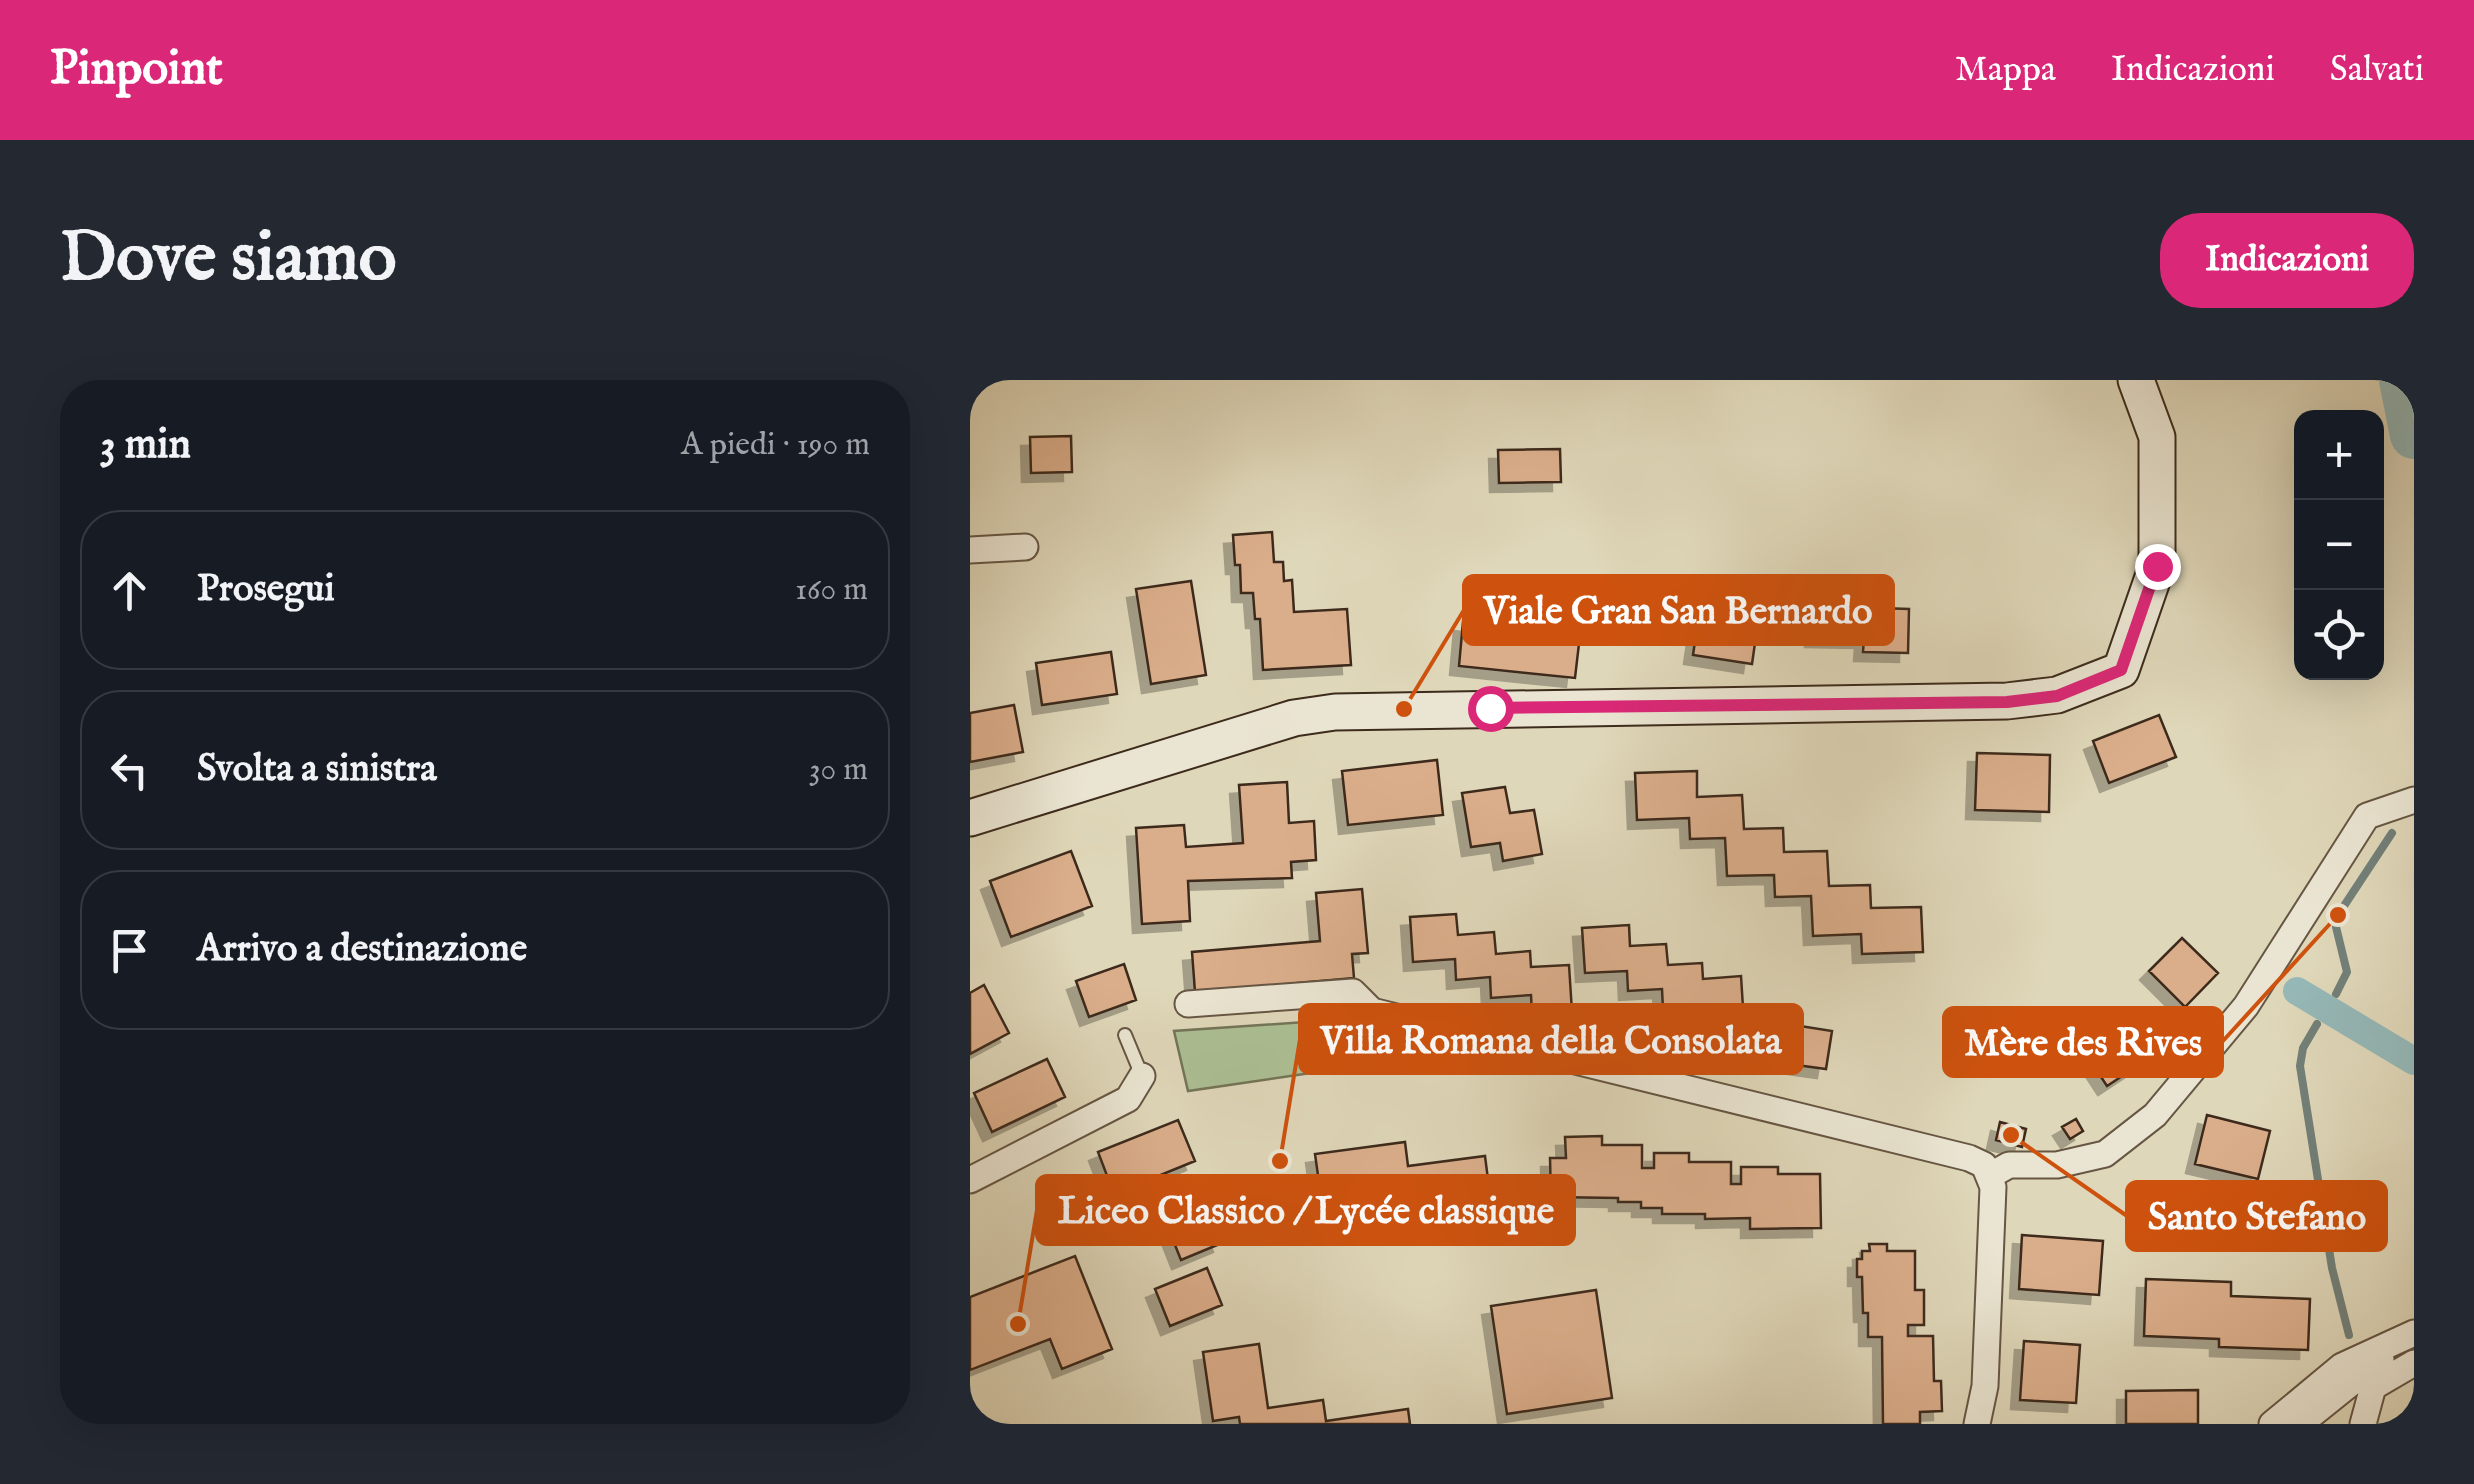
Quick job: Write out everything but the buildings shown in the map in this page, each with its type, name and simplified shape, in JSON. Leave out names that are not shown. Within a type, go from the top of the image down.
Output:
[{"type":"main road","points":[[970,818],[1294,718],[1334,712],[2007,702],[2057,696],[2121,670],[2157,566],[2156,437],[2136,380]]},
{"type":"street","points":[[970,550],[1025,546]]},
{"type":"street","points":[[1991,1176],[2010,1165],[2056,1166],[2105,1154],[2155,1115],[2246,1006],[2368,816],[2414,800]]},
{"type":"street","points":[[1188,1004],[1353,992],[1372,1011],[1970,1158],[1984,1166],[1991,1176],[1984,1386],[1988,1424]]},
{"type":"street","points":[[970,1180],[1128,1099],[1142,1076]]},
{"type":"street","points":[[2300,1424],[2413,1339]]},
{"type":"street","points":[[2272,1424],[2342,1366],[2413,1339]]},
{"type":"street","points":[[2362,1424],[2372,1387],[2414,1363]]},
{"type":"street","points":[[2318,1383],[2366,1371]]},
{"type":"street","points":[[1977,1424],[1984,1386]]},
{"type":"lane","points":[[1125,1035],[1142,1076]]},
{"type":"green space","points":[[1334,1020],[1414,1042],[1426,1056],[1188,1091],[1174,1031]]},
{"type":"waterway","points":[[2403,380],[2414,435]]},
{"type":"waterway","points":[[2410,415],[2414,419]]},
{"type":"waterway","points":[[2336,994],[2347,972],[2336,927],[2338,915],[2392,833]]},
{"type":"waterway","points":[[2297,991],[2414,1061]]},
{"type":"waterway","points":[[2317,1024],[2303,1048],[2300,1066],[2332,1268],[2349,1335]]},
{"type":"place","name":"Viale Gran San Bernardo","points":[[1404,709]]},
{"type":"place","name":"Mère des Rives","points":[[2338,915]]},
{"type":"place","name":"Santo Stefano","points":[[2011,1135]]},
{"type":"place","name":"Villa Romana della Consolata","points":[[1280,1161]]},
{"type":"place","name":"Liceo Classico / Lycée classique","points":[[1018,1324]]},
{"type":"route","points":[[1490,708],[2007,702],[2057,696],[2121,670],[2157,566]]}]
